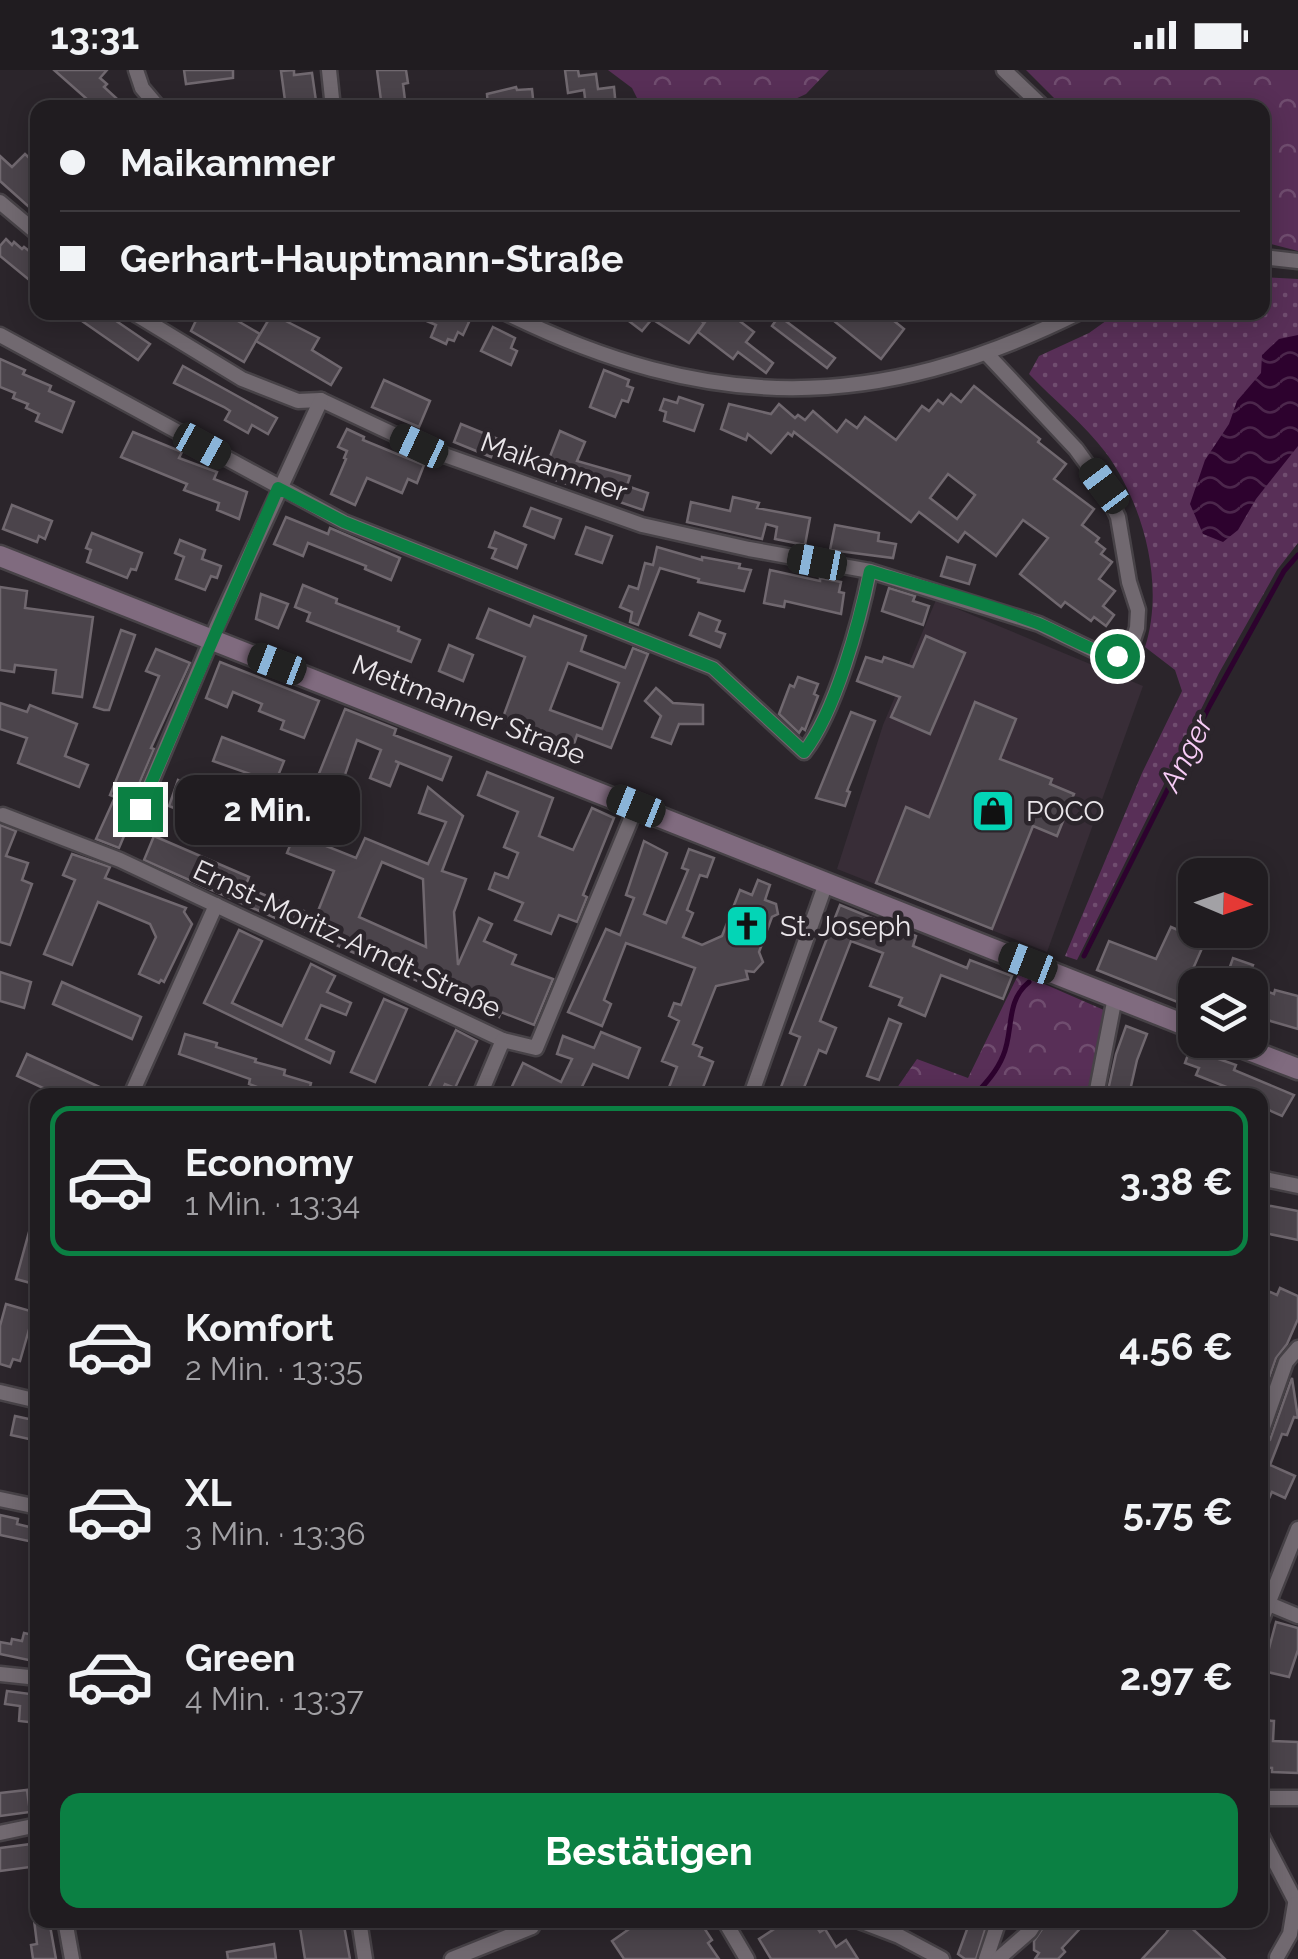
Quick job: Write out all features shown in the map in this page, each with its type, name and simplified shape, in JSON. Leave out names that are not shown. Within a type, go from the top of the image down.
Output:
[{"type":"main road","name":"Mettmanner Straße","points":[[0,556],[1178,1022]]},
{"type":"main road","points":[[1268,1057],[1298,1069]]},
{"type":"street","points":[[136,70],[152,100]]},
{"type":"street","points":[[329,70],[332,100]]},
{"type":"street","points":[[1004,70],[1036,100]]},
{"type":"street","points":[[0,202],[30,227]]},
{"type":"street","points":[[1270,257],[1298,262]]},
{"type":"street","name":"Maikammer","points":[[145,320],[242,379],[298,401],[321,400],[419,446],[642,525],[870,571],[1038,624],[1093,650],[1117,656],[1130,649],[1138,610],[1128,582],[1118,517],[1104,486],[1076,449],[987,354]]},
{"type":"street","points":[[535,320],[654,371],[746,389],[840,387],[912,376],[987,354],[1062,320]]},
{"type":"street","points":[[0,335],[344,522],[713,668],[804,752],[818,734],[827,711],[862,610],[870,571]]},
{"type":"street","points":[[140,809],[278,488],[321,400]]},
{"type":"street","points":[[483,1088],[503,1040],[536,1048],[636,806]]},
{"type":"street","name":"Ernst-Moritz-Arndt-Straße","points":[[2,815],[120,860],[503,1040]]},
{"type":"street","points":[[753,1088],[826,883]]},
{"type":"street","points":[[134,1088],[216,905]]},
{"type":"street","points":[[1097,1088],[1114,997]]},
{"type":"street","points":[[1268,1180],[1298,1186]]},
{"type":"street","points":[[1268,1413],[1286,1362],[1298,1348]]},
{"type":"street","points":[[0,1392],[30,1398]]},
{"type":"street","points":[[0,1498],[30,1504]]},
{"type":"street","points":[[1298,1529],[1268,1604],[1298,1616]]},
{"type":"street","points":[[0,1674],[30,1677]]},
{"type":"street","points":[[1268,1798],[1298,1798]]},
{"type":"street","points":[[0,1832],[30,1826]]},
{"type":"street","points":[[1268,1849],[1297,1905],[1290,1934],[1276,1957]]},
{"type":"street","points":[[66,1928],[72,1959]]},
{"type":"street","points":[[360,1928],[365,1959]]},
{"type":"street","points":[[452,1959],[530,1928]]},
{"type":"street","points":[[729,1928],[747,1959]]},
{"type":"street","points":[[878,1928],[942,1959]]},
{"type":"street","points":[[986,1959],[996,1928]]},
{"type":"street","points":[[998,1959],[1029,1928]]},
{"type":"shaded area","points":[[936,600],[1143,686],[1047,952],[837,869],[883,725]]},
{"type":"green space","points":[[608,70],[829,70],[806,94],[793,100],[638,100],[632,88]]},
{"type":"green space","points":[[1026,70],[1298,70],[1298,251],[1270,244],[1270,100],[1056,100]]},
{"type":"green space","points":[[1270,277],[1298,279],[1298,543],[1277,570],[1219,673],[1077,960],[1065,956],[1142,773],[1182,691],[1175,670],[1145,647],[1153,598],[1151,572],[1131,497],[1098,443],[1029,374],[1039,356],[1089,333],[1107,320],[1270,320]]},
{"type":"green space","points":[[1019,973],[1104,1010],[1088,1088],[897,1088],[917,1059],[968,1078]]},
{"type":"water","points":[[1298,335],[1298,446],[1256,499],[1238,530],[1223,542],[1203,534],[1190,504],[1205,460],[1229,424],[1237,401],[1261,373],[1262,355],[1279,339]]},
{"type":"building","points":[[54,70],[107,70],[100,78],[118,100],[88,100]]},
{"type":"building","points":[[184,70],[233,70],[233,78],[186,84]]},
{"type":"building","points":[[294,70],[294,75],[312,73],[316,100],[285,100],[281,71]]},
{"type":"building","points":[[377,70],[406,70],[405,100],[381,100]]},
{"type":"building","points":[[565,70],[578,70],[579,76],[596,74],[598,89],[614,87],[615,100],[585,100],[584,90],[568,93]]},
{"type":"building","points":[[516,87],[532,89],[533,100],[487,100],[487,94]]},
{"type":"building","points":[[25,154],[30,159],[30,208],[0,181],[0,156],[12,167]]},
{"type":"building","points":[[6,239],[30,252],[30,280],[0,256],[0,246]]},
{"type":"building","points":[[80,320],[115,320],[150,344],[138,360]]},
{"type":"building","points":[[196,320],[236,320],[260,334],[244,362],[191,331]]},
{"type":"building","points":[[268,320],[284,320],[319,338],[312,350],[341,368],[331,385],[256,341]]},
{"type":"building","points":[[424,320],[469,322],[463,335],[458,332],[454,341],[448,339],[446,344],[431,337],[436,325]]},
{"type":"building","points":[[628,320],[651,320],[642,331]]},
{"type":"building","points":[[654,320],[700,320],[704,323],[689,343]]},
{"type":"building","points":[[706,320],[738,320],[754,332],[746,342],[773,363],[766,373],[738,352],[733,359],[698,332]]},
{"type":"building","points":[[776,320],[784,320],[835,358],[827,368],[772,326]]},
{"type":"building","points":[[833,320],[893,320],[904,329],[881,359]]},
{"type":"building","points":[[493,327],[515,338],[511,348],[517,351],[511,365],[481,351]]},
{"type":"building","points":[[0,359],[51,386],[49,391],[74,402],[62,432],[36,421],[39,414],[13,398],[15,393],[0,387]]},
{"type":"building","points":[[183,366],[277,418],[268,434],[252,425],[248,433],[225,420],[230,411],[174,383]]},
{"type":"building","points":[[604,370],[629,380],[627,386],[633,388],[628,402],[622,400],[615,417],[590,407]]},
{"type":"building","points":[[384,380],[430,401],[419,427],[372,407]]},
{"type":"building","points":[[974,386],[1066,464],[1054,479],[1094,509],[1082,525],[1099,538],[1096,542],[1105,549],[1101,554],[1112,562],[1099,579],[1115,591],[1103,606],[1114,615],[1106,626],[1094,617],[1091,621],[1065,602],[1061,607],[1020,574],[1048,538],[1023,520],[996,556],[965,532],[958,542],[919,512],[911,522],[794,432],[792,436],[788,433],[771,453],[748,434],[746,440],[721,429],[729,404],[771,414],[779,404],[795,418],[798,415],[805,420],[813,411],[837,432],[846,420],[857,428],[865,417],[896,440],[922,406],[929,411],[938,400],[943,404],[951,394],[961,402]],"holes":[[[948,474],[975,495],[957,519],[930,498]]]},
{"type":"building","points":[[679,397],[703,405],[694,431],[664,421],[666,412],[660,410],[664,399],[677,403]]},
{"type":"building","points":[[461,424],[498,439],[491,457],[454,442]]},
{"type":"building","points":[[347,429],[364,437],[363,440],[424,465],[417,483],[408,479],[402,493],[367,478],[355,505],[331,494],[346,459],[347,451],[338,447]]},
{"type":"building","points":[[560,431],[585,442],[577,461],[630,476],[627,486],[648,493],[643,510],[532,472],[538,455],[549,459]]},
{"type":"building","points":[[133,432],[182,452],[179,458],[217,472],[214,479],[247,492],[239,519],[217,510],[219,503],[184,490],[187,484],[121,457]]},
{"type":"building","points":[[733,497],[759,503],[757,508],[810,518],[805,545],[775,539],[777,527],[766,524],[762,539],[687,522],[691,502],[730,511]]},
{"type":"building","points":[[12,505],[52,521],[45,539],[39,536],[37,542],[3,529]]},
{"type":"building","points":[[531,508],[561,519],[554,538],[524,526]]},
{"type":"building","points":[[286,517],[328,534],[330,528],[400,558],[391,580],[308,543],[303,556],[274,544]]},
{"type":"building","points":[[835,525],[879,533],[878,541],[896,544],[893,558],[830,550]]},
{"type":"building","points":[[586,527],[612,536],[602,563],[576,554]]},
{"type":"building","points":[[495,532],[526,545],[517,568],[492,558],[496,549],[489,547]]},
{"type":"building","points":[[92,533],[142,553],[136,570],[131,569],[127,578],[87,562],[91,550],[86,548]]},
{"type":"building","points":[[180,540],[205,550],[202,559],[221,566],[217,578],[211,576],[205,590],[176,579],[184,557],[175,553]]},
{"type":"building","points":[[657,547],[702,560],[740,564],[739,568],[751,570],[744,591],[698,582],[699,579],[660,568],[638,625],[630,622],[632,612],[620,607],[629,586],[638,589],[645,563],[653,565]]},
{"type":"building","points":[[947,557],[975,565],[969,584],[941,576]]},
{"type":"building","points":[[770,570],[841,582],[841,614],[785,601],[784,607],[764,603]]},
{"type":"building","points":[[303,585],[420,640],[411,662],[307,621],[310,613],[295,607]]},
{"type":"building","points":[[0,587],[27,591],[25,608],[93,617],[82,697],[53,693],[56,670],[15,665],[14,672],[0,670]]},
{"type":"building","points":[[889,588],[915,596],[913,601],[929,606],[923,625],[882,611]]},
{"type":"building","points":[[261,594],[288,604],[278,628],[256,619]]},
{"type":"building","points":[[489,609],[530,626],[534,616],[586,636],[581,651],[625,668],[633,648],[648,654],[611,748],[577,735],[573,747],[502,720],[525,657],[477,638]],"holes":[[[568,663],[619,683],[602,729],[550,710]]]},
{"type":"building","points":[[699,613],[720,621],[716,631],[725,634],[720,647],[690,635]]},
{"type":"building","points":[[121,630],[135,635],[109,710],[104,710],[94,707]]},
{"type":"building","points":[[926,636],[965,653],[930,734],[891,717],[900,697],[857,681],[866,657],[882,662],[884,657],[913,667]]},
{"type":"building","points":[[449,645],[473,655],[463,681],[439,671]]},
{"type":"building","points":[[156,649],[190,663],[151,748],[154,749],[130,805],[132,817],[119,848],[96,839],[159,676],[146,671]]},
{"type":"building","points":[[220,662],[319,701],[304,738],[281,729],[284,721],[259,711],[262,704],[233,692],[227,707],[206,698]]},
{"type":"building","points":[[798,677],[818,684],[814,694],[818,696],[805,730],[802,728],[799,733],[779,714],[790,685],[794,687]]},
{"type":"building","points":[[656,688],[673,703],[703,705],[703,724],[679,724],[671,744],[652,737],[661,716],[645,701]]},
{"type":"building","points":[[975,702],[1016,719],[1000,759],[1052,779],[1050,784],[1074,794],[1057,836],[1033,826],[992,929],[876,883],[906,807],[929,817]]},
{"type":"building","points":[[0,703],[27,712],[30,705],[77,724],[65,756],[88,765],[79,787],[18,763],[27,738],[0,729]]},
{"type":"building","points":[[345,709],[396,729],[394,735],[451,757],[442,780],[395,761],[399,763],[390,786],[370,778],[381,750],[357,740],[321,844],[356,858],[365,838],[428,864],[446,822],[419,813],[428,787],[463,816],[442,871],[466,879],[454,912],[458,965],[479,918],[492,924],[484,941],[516,955],[512,964],[553,979],[534,1025],[501,1012],[499,1017],[144,860],[154,836],[249,877],[245,887],[316,916],[334,871],[287,853]],"holes":[[[382,862],[423,879],[426,947],[359,917]]]},
{"type":"building","points":[[851,712],[875,721],[847,791],[850,792],[845,806],[816,798]]},
{"type":"building","points":[[222,737],[284,761],[252,840],[169,806],[178,780],[244,810],[256,776],[213,761]]},
{"type":"building","points":[[487,772],[553,798],[539,836],[573,850],[592,808],[614,818],[583,895],[587,897],[577,922],[559,915],[551,934],[515,920],[523,903],[489,889],[495,873],[508,878],[518,853],[504,847],[518,812],[478,795]]},
{"type":"building","points":[[0,825],[16,831],[6,856],[28,863],[22,880],[32,884],[10,945],[0,942]]},
{"type":"building","points":[[644,841],[667,853],[644,914],[666,923],[688,870],[682,868],[689,849],[714,858],[707,877],[700,875],[687,910],[693,913],[683,937],[702,945],[722,936],[740,890],[752,895],[758,880],[770,885],[765,900],[776,904],[778,914],[772,917],[759,952],[763,962],[754,972],[746,971],[748,979],[716,986],[693,1044],[702,1048],[699,1056],[713,1062],[703,1088],[669,1088],[677,1067],[662,1061],[679,1021],[669,1016],[674,1003],[681,1005],[695,968],[626,943],[604,1000],[611,1004],[602,1026],[568,1012],[606,929],[620,935],[634,898],[626,895]]},
{"type":"building","points":[[72,854],[110,867],[105,878],[186,908],[184,912],[192,924],[164,982],[139,974],[156,937],[150,924],[98,902],[72,965],[44,954],[75,880],[63,875]]},
{"type":"building","points":[[840,905],[916,936],[913,946],[967,968],[970,960],[1012,976],[1003,999],[941,975],[925,1016],[899,1005],[902,998],[870,986],[883,953],[851,941],[820,1021],[836,1028],[826,1053],[819,1050],[804,1088],[781,1088],[800,1037],[790,1033]]},
{"type":"building","points":[[1171,927],[1178,930],[1178,948],[1202,948],[1193,968],[1178,968],[1178,1002],[1097,970],[1109,941],[1156,959]]},
{"type":"building","points":[[239,930],[262,941],[232,1003],[282,1026],[311,964],[335,976],[327,992],[351,1003],[346,1015],[321,1005],[306,1039],[334,1052],[330,1063],[204,1003]]},
{"type":"building","points":[[1233,958],[1253,965],[1252,968],[1230,968]]},
{"type":"building","points":[[0,972],[31,982],[24,1008],[0,1001]]},
{"type":"building","points":[[62,982],[141,1017],[132,1039],[53,1004]]},
{"type":"building","points":[[1268,992],[1298,996],[1298,1029],[1268,1020]]},
{"type":"building","points":[[384,999],[407,1009],[375,1082],[351,1072]]},
{"type":"building","points":[[889,1019],[901,1024],[879,1080],[867,1076]]},
{"type":"building","points":[[1126,1026],[1147,1034],[1131,1088],[1109,1088]]},
{"type":"building","points":[[456,1030],[477,1041],[455,1088],[445,1084],[443,1088],[428,1088]]},
{"type":"building","points":[[601,1032],[640,1048],[628,1078],[593,1064],[581,1088],[511,1088],[523,1063],[561,1082],[572,1059],[557,1054],[563,1036],[594,1048]]},
{"type":"building","points":[[185,1034],[217,1043],[216,1047],[311,1083],[310,1088],[260,1088],[249,1084],[250,1079],[179,1054]]},
{"type":"building","points":[[27,1054],[102,1088],[43,1088],[17,1076]]},
{"type":"building","points":[[1187,1058],[1216,1058],[1236,1065],[1234,1070],[1294,1095],[1282,1116],[1268,1110],[1268,1088],[1229,1088],[1196,1075],[1199,1068],[1185,1063]]},
{"type":"building","points":[[1268,1205],[1298,1211],[1298,1240],[1268,1234]]},
{"type":"building","points":[[30,1228],[30,1283],[16,1279]]},
{"type":"building","points":[[1280,1288],[1298,1296],[1298,1319],[1268,1381],[1268,1291],[1277,1295]]},
{"type":"building","points":[[6,1304],[30,1311],[20,1361],[13,1359],[10,1367],[0,1364],[0,1326]]},
{"type":"building","points":[[1292,1378],[1298,1418],[1294,1417],[1287,1435],[1282,1434],[1270,1465],[1295,1476],[1285,1498],[1272,1492],[1268,1500],[1270,1440]]},
{"type":"building","points":[[15,1416],[30,1419],[30,1439],[11,1435]]},
{"type":"building","points":[[0,1515],[18,1519],[17,1524],[30,1527],[30,1541],[0,1535]]},
{"type":"building","points":[[1276,1622],[1298,1628],[1298,1650],[1289,1677],[1268,1672],[1268,1652]]},
{"type":"building","points":[[24,1633],[30,1634],[30,1660],[0,1654],[0,1642],[22,1641]]},
{"type":"building","points":[[7,1691],[30,1694],[30,1722],[19,1721],[20,1706],[5,1704]]},
{"type":"building","points":[[1268,1721],[1274,1721],[1273,1741],[1298,1742],[1298,1773],[1272,1772],[1268,1768]]},
{"type":"building","points":[[27,1790],[30,1812],[0,1816],[0,1793]]},
{"type":"building","points":[[30,1844],[30,1867],[0,1871],[0,1848]]},
{"type":"building","points":[[35,1928],[50,1928],[56,1959],[33,1959],[31,1945],[37,1944]]},
{"type":"building","points":[[300,1928],[344,1928],[350,1959],[305,1959]]},
{"type":"building","points":[[631,1928],[704,1928],[712,1940],[708,1943],[719,1959],[624,1959],[612,1941]]},
{"type":"building","points":[[776,1928],[817,1928],[820,1932],[825,1929],[836,1947],[846,1940],[858,1959],[771,1959],[759,1939]]},
{"type":"building","points":[[968,1928],[986,1928],[976,1959],[958,1954]]},
{"type":"building","points":[[1043,1928],[1081,1928],[1062,1948],[1065,1952],[1058,1959],[1035,1959],[1039,1953],[1034,1950],[1034,1941]]},
{"type":"building","points":[[1169,1928],[1192,1928],[1225,1959],[1142,1959]]},
{"type":"building","points":[[274,1944],[276,1959],[228,1959],[227,1952]]},
{"type":"waterway","name":"Anger","points":[[1084,956],[1210,705],[1284,571],[1298,555]]},
{"type":"waterway","name":"Anger","points":[[981,1088],[1001,1061],[1016,998],[1029,982]]},
{"type":"place","name":"POCO","points":[[993,811]]},
{"type":"place","name":"St. Joseph","points":[[747,926]]},
{"type":"route","points":[[140,809],[278,488],[344,522],[713,668],[804,752],[818,734],[827,711],[862,610],[870,571],[975,602],[1117,656]]}]
